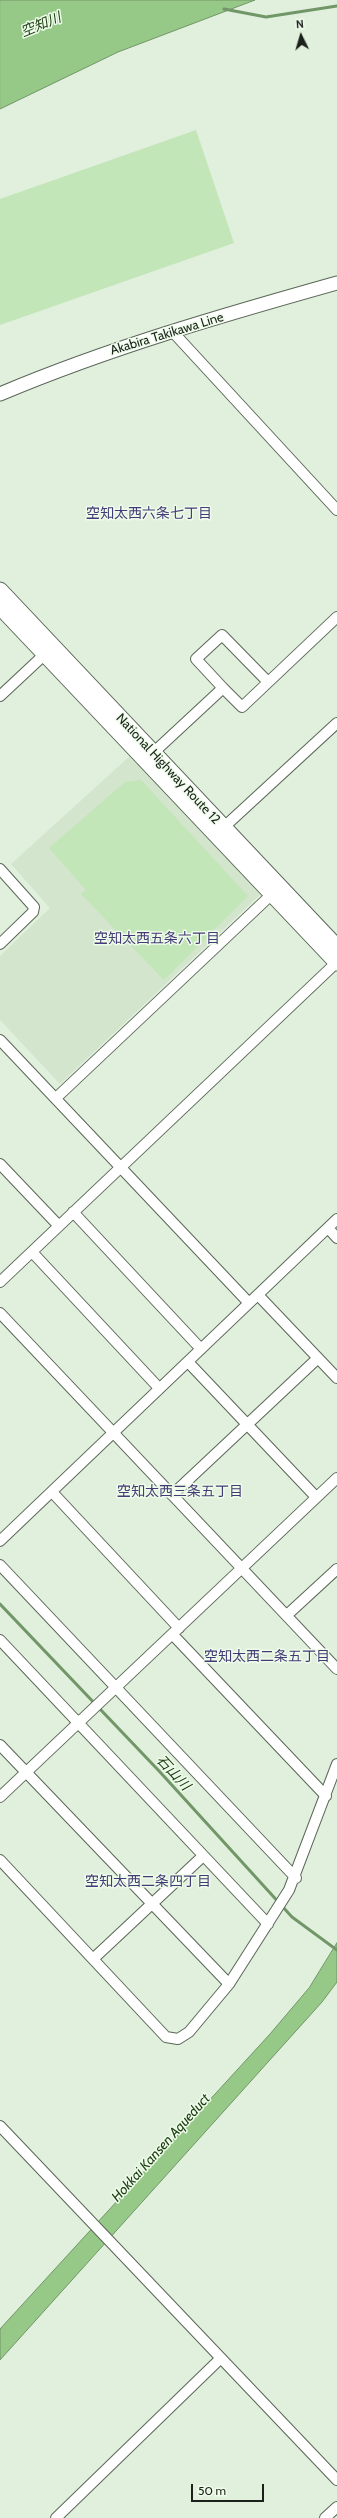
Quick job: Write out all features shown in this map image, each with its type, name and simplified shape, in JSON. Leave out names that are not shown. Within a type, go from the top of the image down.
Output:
[{"type":"highway","name":"National Highway Route 12","points":[[0,590],[223,828],[337,947]]},
{"type":"highway","name":"National Highway Route 12","points":[[0,606],[271,895],[337,962]]},
{"type":"main road","name":"Akabira Takikawa Line","points":[[0,394],[58,371],[172,331],[337,283]]},
{"type":"street","points":[[172,331],[337,510]]},
{"type":"street","points":[[268,682],[222,635],[196,659],[242,706],[268,682],[337,617]]},
{"type":"street","points":[[0,696],[45,654]]},
{"type":"street","points":[[153,752],[223,688]]},
{"type":"street","points":[[223,828],[337,723]]},
{"type":"street","points":[[0,869],[34,907],[33,912],[0,944]]},
{"type":"street","points":[[56,1098],[271,895]]},
{"type":"street","points":[[0,1282],[337,962]]},
{"type":"street","points":[[0,1040],[120,1168],[250,1303]]},
{"type":"street","points":[[0,1164],[59,1226]]},
{"type":"street","points":[[73,1212],[201,1348]]},
{"type":"street","points":[[0,1541],[337,1219]]},
{"type":"street","points":[[328,1228],[337,1238]]},
{"type":"street","points":[[32,1252],[160,1388]]},
{"type":"street","points":[[258,1295],[337,1378]]},
{"type":"street","points":[[0,1313],[337,1669]]},
{"type":"street","points":[[172,1495],[318,1358]]},
{"type":"street","points":[[188,1362],[316,1497]]},
{"type":"street","points":[[0,1797],[337,1478]]},
{"type":"street","points":[[52,1492],[326,1796]]},
{"type":"street","points":[[0,1565],[115,1689],[296,1878]]},
{"type":"street","points":[[287,1615],[337,1569]]},
{"type":"street","points":[[0,1640],[268,1924]]},
{"type":"street","points":[[0,1745],[228,1984]]},
{"type":"street","points":[[0,1860],[166,2037],[178,2040],[189,2032],[228,1984],[276,1913],[296,1878],[337,1764]]},
{"type":"street","points":[[93,1959],[152,1906],[204,1856]]},
{"type":"street","points":[[0,2126],[337,2480]]},
{"type":"street","points":[[56,2518],[221,2358]]},
{"type":"street","points":[[325,2518],[337,2507]]},
{"type":"shaded area","points":[[196,130],[234,243],[0,325],[0,199]]},
{"type":"shaded area","points":[[131,755],[263,892],[60,1084],[0,1020],[0,956],[50,908],[11,864]]},
{"type":"shaded area","points":[[141,780],[248,896],[164,980],[81,894],[86,890],[49,848],[125,782]]},
{"type":"water","name":"空知川","points":[[0,0],[255,0],[118,52],[0,109]]},
{"type":"water","points":[[337,1943],[337,1982],[322,2002],[0,2360],[0,2329],[270,2034],[309,1988]]},
{"type":"waterway","points":[[224,9],[266,17],[337,6]]},
{"type":"waterway","name":"石山川","points":[[0,1604],[160,1772],[292,1917],[337,1950]]},
{"type":"district","name":"空知太西六条七丁目","points":[[149,514]]},
{"type":"district","name":"空知太西五条六丁目","points":[[157,939]]},
{"type":"district","name":"空知太西三条五丁目","points":[[180,1492]]},
{"type":"district","name":"空知太西二条五丁目","points":[[267,1657]]},
{"type":"district","name":"空知太西二条四丁目","points":[[148,1882]]},
{"type":"water label","name":"Hokkai Kansen Aqueduct","points":[[161,2148]]}]
